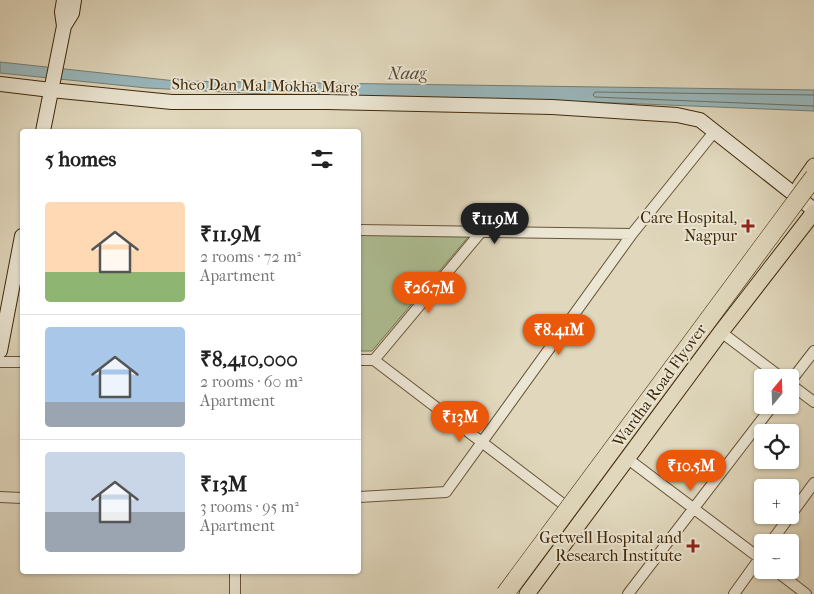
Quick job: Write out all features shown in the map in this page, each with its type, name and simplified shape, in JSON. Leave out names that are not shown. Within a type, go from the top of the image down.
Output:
[{"type":"highway","name":"Wardha Road Flyover","points":[[505,594],[814,177]]},
{"type":"highway","name":"Wardha Road Flyover","points":[[513,594],[676,372],[814,191]]},
{"type":"main road","points":[[496,594],[814,166]]},
{"type":"main road","points":[[527,594],[721,332],[814,211]]},
{"type":"street","points":[[43,129],[64,26],[62,12],[64,0]]},
{"type":"street","points":[[64,26],[72,13],[74,0]]},
{"type":"street","name":"Sheo Dan Mal Mokha Marg","points":[[0,84],[172,102],[337,102],[606,110],[685,116],[700,120],[814,211]]},
{"type":"street","points":[[361,497],[446,492],[632,234],[714,132]]},
{"type":"street","points":[[361,230],[632,234]]},
{"type":"street","points":[[374,360],[481,232]]},
{"type":"street","points":[[0,351],[20,246]]},
{"type":"street","points":[[721,332],[770,369]]},
{"type":"street","points":[[799,371],[814,351]]},
{"type":"street","points":[[361,360],[374,360],[563,504]]},
{"type":"street","points":[[0,362],[20,362]]},
{"type":"street","points":[[799,390],[814,402]]},
{"type":"street","points":[[628,594],[766,414]]},
{"type":"street","points":[[628,459],[754,552]]},
{"type":"street","points":[[777,534],[814,483]]},
{"type":"street","points":[[0,498],[20,498]]},
{"type":"street","points":[[734,594],[754,568]]},
{"type":"street","points":[[235,574],[235,594]]},
{"type":"street","points":[[787,579],[806,594]]},
{"type":"green space","points":[[361,235],[469,236],[372,351],[361,351]]},
{"type":"water","points":[[0,62],[176,81],[814,90],[814,111],[593,102],[341,98],[147,88],[0,73]]},
{"type":"place","name":"Care Hospital, Nagpur","points":[[748,226]]},
{"type":"place","name":"Getwell Hospital and Research Institute","points":[[693,546]]},
{"type":"water label","name":"Naag","points":[[407,73]]}]
